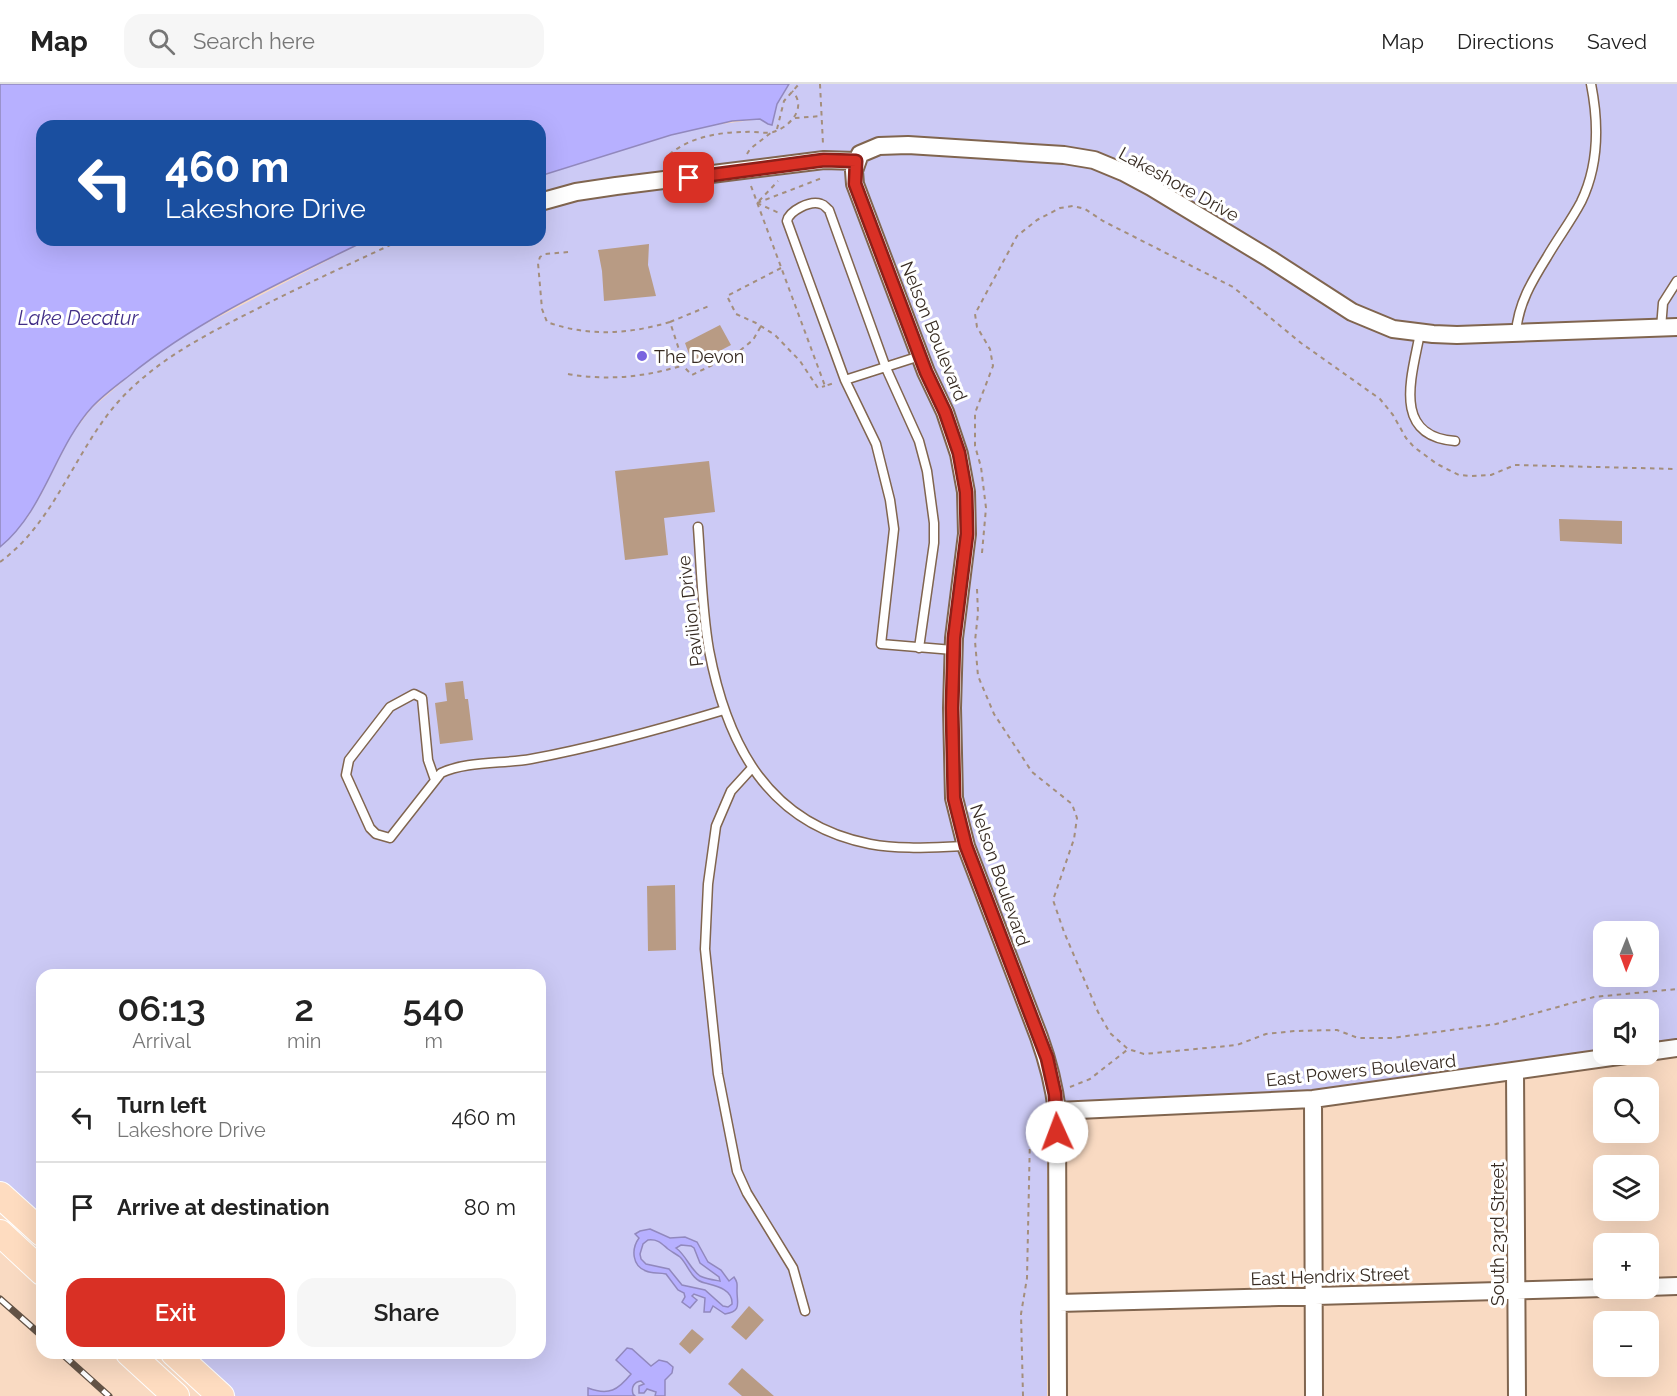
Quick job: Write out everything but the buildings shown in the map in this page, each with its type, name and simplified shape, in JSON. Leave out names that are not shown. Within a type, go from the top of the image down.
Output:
[{"type":"main road","points":[[0,1195],[36,1228]]},
{"type":"main road","points":[[0,1233],[36,1266]]},
{"type":"main road","points":[[136,1359],[176,1396]]},
{"type":"main road","points":[[181,1359],[221,1396]]},
{"type":"street","name":"Lakeshore Drive","points":[[856,161],[864,151],[879,146],[908,145],[1064,155],[1094,160],[1123,172],[1187,208],[1352,312],[1393,329],[1457,335],[1669,328]]},
{"type":"street","points":[[546,200],[576,192],[790,164],[824,160],[856,161]]},
{"type":"street","name":"Nelson Boulevard","points":[[856,161],[855,184],[920,356],[945,412],[959,453],[966,492],[967,534],[953,650],[954,798],[966,846],[1047,1058],[1057,1111],[1058,1396]]},
{"type":"street","points":[[1659,1050],[1677,1048]]},
{"type":"street","name":"East Powers Boulevard","points":[[1057,1111],[1313,1099],[1593,1060]]},
{"type":"street","name":"South 23rd Street","points":[[1515,1071],[1517,1396]]},
{"type":"street","points":[[1313,1099],[1314,1396]]},
{"type":"street","points":[[1659,1287],[1677,1286]]},
{"type":"street","name":"East Hendrix Street","points":[[1059,1303],[1593,1287]]},
{"type":"lane","points":[[1516,333],[1519,313],[1527,290],[1581,202],[1593,169],[1596,136],[1591,84]]},
{"type":"lane","points":[[919,648],[934,543],[932,500],[927,471],[919,441],[886,368],[829,210],[816,203],[791,212],[788,216],[789,226],[845,380],[876,444],[890,500],[894,529],[881,644],[919,648],[953,650]]},
{"type":"lane","points":[[1669,328],[1663,303],[1677,281]]},
{"type":"lane","points":[[1420,333],[1409,392],[1410,407],[1414,419],[1424,432],[1438,440],[1455,441]]},
{"type":"lane","points":[[845,380],[920,356]]},
{"type":"lane","name":"Pavilion Drive","points":[[698,527],[708,639],[724,711],[752,768],[761,780],[806,821],[826,831],[871,844],[895,847],[966,846]]},
{"type":"lane","points":[[435,780],[428,760],[422,698],[414,694],[390,707],[349,760],[346,775],[370,828],[376,834],[390,838],[441,773],[452,767],[534,759],[724,711]]},
{"type":"lane","points":[[752,768],[731,791],[716,826],[708,884],[705,949],[718,1074],[737,1171],[747,1193],[792,1268],[805,1311]]},
{"type":"path","points":[[777,130],[784,101],[799,84]]},
{"type":"path","points":[[820,84],[824,160]]},
{"type":"path","points":[[792,91],[799,103],[794,118],[750,149],[746,156],[747,171],[825,386]]},
{"type":"path","points":[[794,118],[822,116]]},
{"type":"path","points":[[671,180],[669,156],[677,148],[699,139],[730,132],[772,132]]},
{"type":"path","points":[[757,203],[786,172],[790,164]]},
{"type":"path","points":[[757,203],[822,178]]},
{"type":"path","points":[[757,203],[788,216]]},
{"type":"path","points":[[980,561],[986,508],[981,467],[975,446],[975,412],[993,366],[990,349],[977,327],[975,314],[1017,236],[1037,220],[1060,208],[1073,206],[1085,209],[1103,221],[1233,287],[1301,343],[1380,399],[1414,447],[1450,471],[1472,477],[1491,475],[1515,465],[1677,469]]},
{"type":"path","points":[[0,562],[17,549],[30,534],[54,502],[102,422],[143,377],[208,333],[388,246]]},
{"type":"path","points":[[567,252],[545,255],[540,257],[538,263],[542,309],[547,322],[586,332],[636,331],[670,322],[709,306]]},
{"type":"path","points":[[781,268],[727,296],[736,314],[775,335],[800,361],[818,388],[845,380]]},
{"type":"path","points":[[670,322],[684,366],[688,373],[695,374],[737,353],[753,340],[761,326]]},
{"type":"path","points":[[568,374],[588,378],[615,378],[651,374],[684,366]]},
{"type":"path","points":[[977,581],[978,613],[975,641],[978,676],[994,714],[1032,772],[1072,804],[1077,818],[1074,839],[1053,900],[1098,1012],[1110,1033],[1128,1049],[1144,1054],[1238,1045],[1266,1034],[1294,1031],[1337,1030],[1358,1038],[1392,1038],[1496,1024],[1594,997],[1677,989]]},
{"type":"path","points":[[1023,1396],[1020,1314],[1027,1278],[1030,1136],[1033,1122],[1038,1115],[1057,1111],[1071,1086],[1089,1079],[1128,1049]]},
{"type":"shaded area","points":[[789,84],[1677,84],[1677,1042],[1659,1045],[1659,999],[1593,999],[1593,1053],[1315,1091],[1047,1106],[1047,1396],[236,1396],[195,1359],[546,1359],[546,969],[36,969],[36,1215],[0,1183],[0,547],[28,517],[72,434],[92,408],[149,359],[188,333],[355,246],[546,246],[546,174],[671,135],[714,125],[760,119],[772,125],[777,104]]},
{"type":"water","name":"Lake Decatur","points":[[0,84],[789,84],[777,104],[772,125],[760,119],[732,121],[671,135],[546,174],[546,120],[36,120],[36,246],[355,246],[244,301],[185,335],[105,394],[92,407],[68,441],[28,515],[0,547]]},
{"type":"water","points":[[650,1229],[670,1238],[685,1237],[697,1242],[708,1262],[721,1270],[729,1281],[734,1277],[737,1285],[736,1309],[725,1314],[713,1306],[710,1312],[704,1312],[705,1298],[694,1294],[692,1296],[697,1300],[690,1308],[682,1302],[685,1297],[684,1293],[678,1290],[666,1274],[641,1269],[634,1257],[636,1242],[639,1238],[635,1234]],"holes":[[[648,1240],[659,1242],[680,1257],[696,1279],[727,1292],[732,1299],[732,1304],[728,1307],[723,1306],[705,1290],[682,1285],[669,1269],[646,1264],[640,1254],[643,1244]],[[681,1245],[694,1248],[700,1263],[719,1277],[720,1281],[700,1276],[676,1248]]]},
{"type":"water","points":[[627,1348],[632,1349],[651,1366],[659,1360],[673,1367],[672,1373],[665,1380],[665,1396],[655,1396],[656,1392],[647,1389],[644,1393],[639,1393],[639,1386],[644,1384],[641,1381],[633,1387],[635,1396],[588,1396],[588,1388],[602,1391],[612,1390],[622,1384],[631,1374],[616,1360]]},
{"type":"railway","points":[[0,1299],[36,1331]]},
{"type":"railway","points":[[68,1359],[109,1396]]},
{"type":"place","name":"The Devon","points":[[642,356]]},
{"type":"route","points":[[689,178],[824,160],[856,161],[855,184],[959,453],[966,492],[967,534],[954,638],[952,753],[954,798],[966,846],[1047,1058],[1055,1094],[1057,1132]]}]
